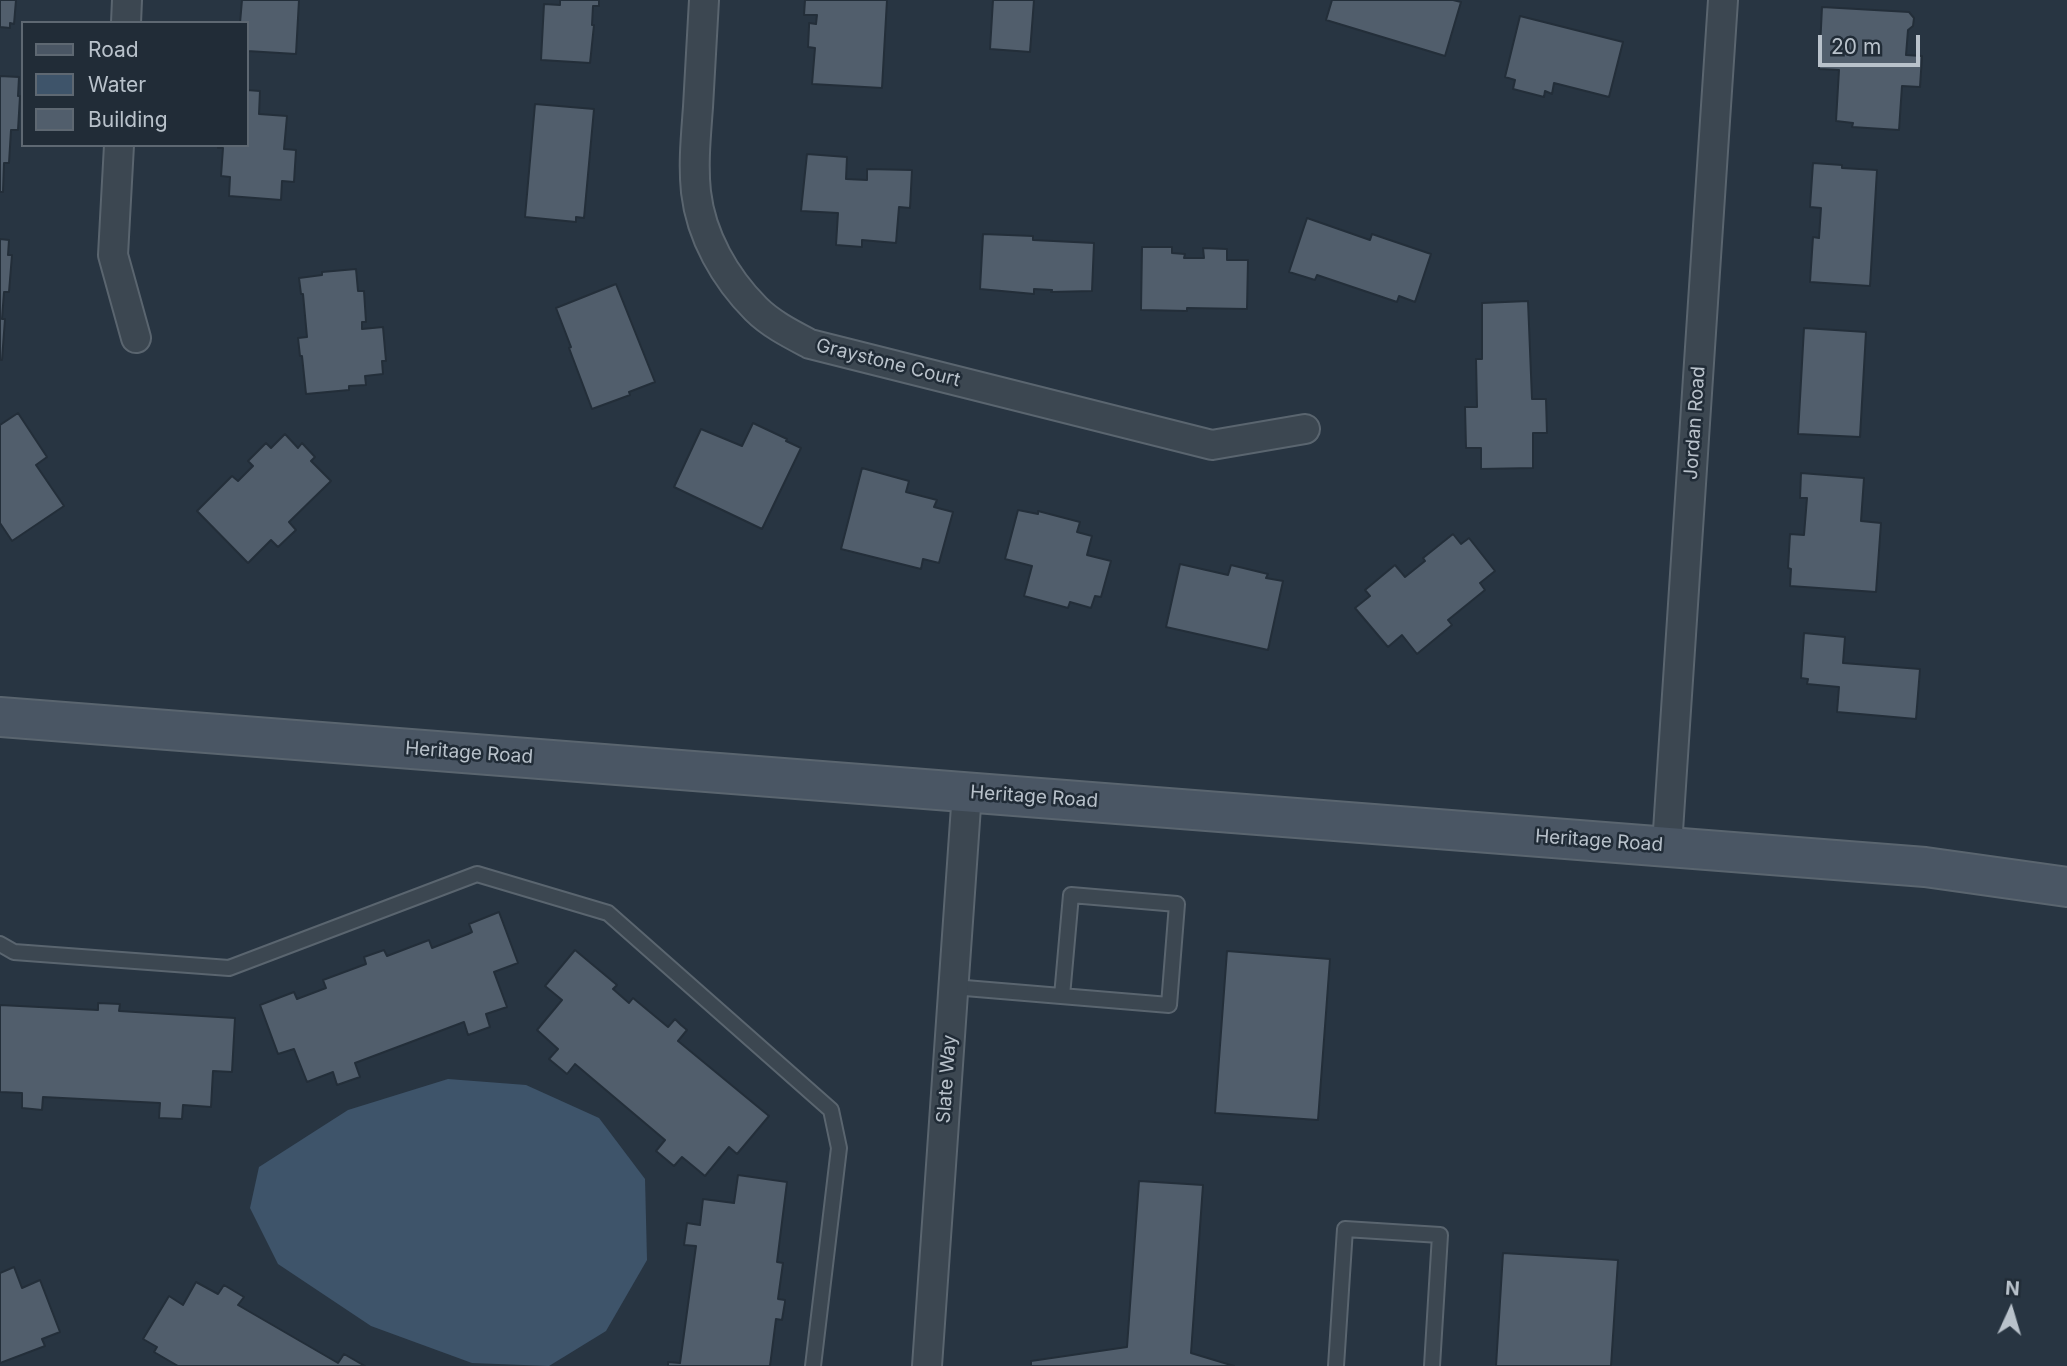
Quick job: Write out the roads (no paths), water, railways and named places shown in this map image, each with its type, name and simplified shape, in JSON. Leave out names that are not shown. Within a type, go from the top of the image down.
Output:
[{"type":"main road","name":"Heritage Road","points":[[0,717],[1925,867],[2067,887]]},
{"type":"street","points":[[126,21],[127,0]]},
{"type":"street","name":"Graystone Court","points":[[704,0],[695,161],[696,195],[716,256],[734,285],[757,310],[780,328],[810,344],[1212,445],[1305,429]]},
{"type":"street","name":"Jordan Road","points":[[1667,846],[1723,0]]},
{"type":"street","points":[[119,147],[113,256],[136,338]]},
{"type":"street","name":"Slate Way","points":[[927,1366],[967,792]]},
{"type":"lane","points":[[0,944],[14,952],[229,968],[477,874],[608,914],[831,1110],[839,1148],[813,1366]]},
{"type":"lane","points":[[953,987],[1062,996],[1169,1004],[1177,904],[1071,895],[1062,996]]},
{"type":"lane","points":[[1336,1366],[1345,1229],[1440,1235],[1432,1366]]},
{"type":"water","points":[[448,1079],[526,1085],[599,1118],[645,1179],[647,1260],[606,1331],[549,1366],[472,1363],[371,1326],[278,1264],[250,1208],[259,1167],[348,1110]]}]
